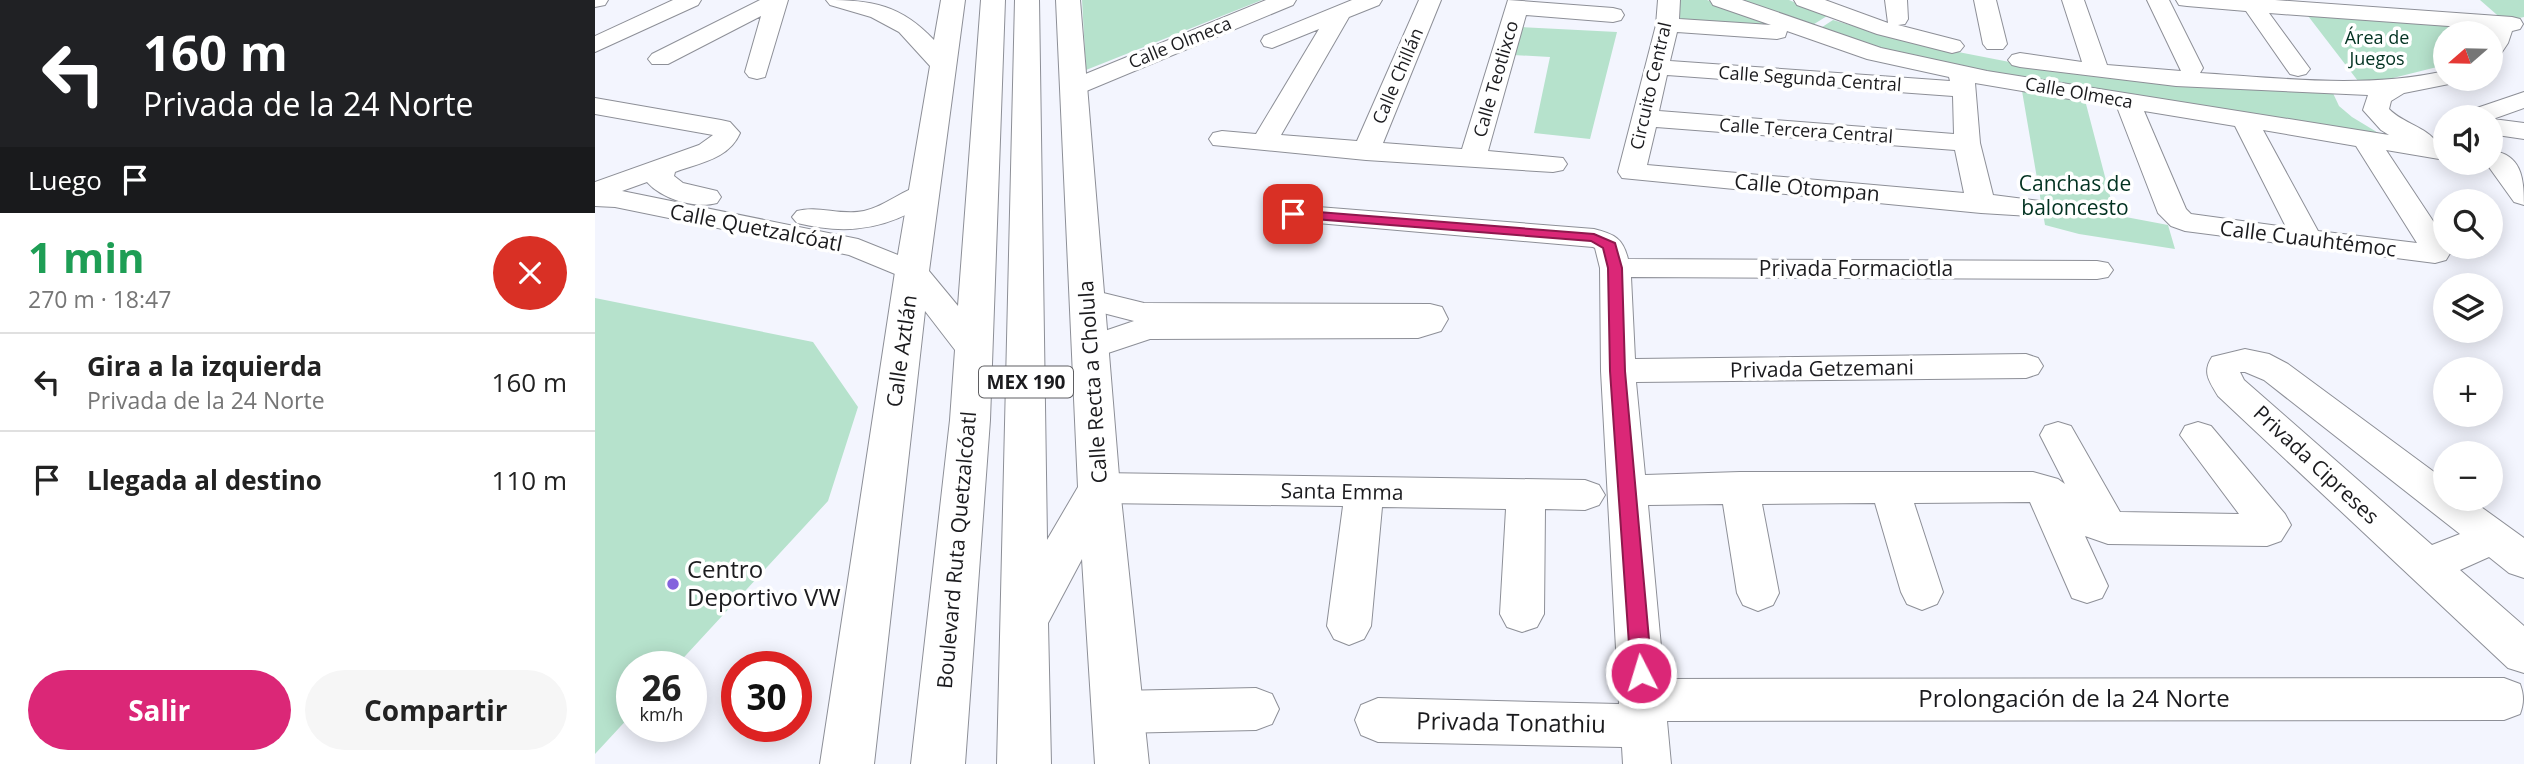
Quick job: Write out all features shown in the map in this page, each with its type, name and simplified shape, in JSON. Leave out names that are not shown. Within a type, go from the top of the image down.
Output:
[{"type":"main road","points":[[838,0],[880,12],[908,27],[943,64]]},
{"type":"main road","name":"Calle Aztlán","points":[[847,764],[912,272],[953,0]]},
{"type":"main road","name":"Boulevard Ruta Quetzalcóatl","points":[[938,764],[975,350],[993,0]]},
{"type":"main road","name":"Calle Recta a Cholula","points":[[1068,0],[1099,488],[1122,764]]},
{"type":"main road","name":"MEX 190","points":[[1024,764],[1031,10]]},
{"type":"main road","points":[[912,272],[975,350]]},
{"type":"main road","points":[[1025,620],[1099,488]]},
{"type":"street","points":[[595,45],[689,0]]},
{"type":"street","points":[[660,59],[777,0]]},
{"type":"street","points":[[757,72],[777,0]]},
{"type":"street","name":"Calle Olmeca","points":[[1075,87],[1285,0]]},
{"type":"street","points":[[1272,41],[1371,0]]},
{"type":"street","name":"Calle Chillán","points":[[1366,152],[1430,0]]},
{"type":"street","name":"Circuito Central","points":[[1632,172],[1667,25],[1669,0]]},
{"type":"street","name":"Calle Olmeca","points":[[1721,0],[1875,54],[1962,81],[2128,102],[2433,150]]},
{"type":"street","name":"Calle Olmeca","points":[[1805,0],[1930,42],[2036,63],[2197,80],[2395,89],[2433,81]]},
{"type":"street","points":[[1985,0],[1995,44]]},
{"type":"street","points":[[2073,0],[2095,65]]},
{"type":"street","points":[[2158,0],[2191,68]]},
{"type":"street","points":[[2187,0],[2508,25]]},
{"type":"street","points":[[2473,0],[2508,25]]},
{"type":"street","points":[[1518,4],[1613,15]]},
{"type":"street","name":"Calle Teotlixco","points":[[1473,158],[1518,4]]},
{"type":"street","points":[[2252,4],[2298,69]]},
{"type":"street","points":[[1667,25],[1808,31],[1838,12]]},
{"type":"street","points":[[1264,142],[1339,15]]},
{"type":"street","name":"Calle Segunda Central","points":[[1655,67],[1962,81]]},
{"type":"street","points":[[1962,81],[1967,143],[1981,204]]},
{"type":"street","points":[[2395,89],[2377,102],[2379,115],[2397,130],[2433,146]]},
{"type":"street","points":[[2503,107],[2524,99]]},
{"type":"street","name":"Calle Cuauhtémoc","points":[[2128,102],[2173,213],[2181,220],[2195,225],[2435,254],[2437,250],[2367,142]]},
{"type":"street","points":[[595,106],[721,128],[727,133],[723,142],[716,147],[595,191]]},
{"type":"street","points":[[595,129],[642,114]]},
{"type":"street","name":"Calle Tercera Central","points":[[1644,118],[1967,143]]},
{"type":"street","points":[[2245,121],[2307,239]]},
{"type":"street","points":[[2503,128],[2524,131]]},
{"type":"street","points":[[1222,139],[1366,152],[1553,164]]},
{"type":"street","points":[[2504,161],[2524,196]]},
{"type":"street","name":"Calle Quetzalcóatl","points":[[662,168],[659,173],[662,183],[685,193],[839,223],[856,223],[887,215],[925,192]]},
{"type":"street","name":"Calle Otompan","points":[[1632,172],[2030,208]]},
{"type":"street","points":[[660,208],[685,193]]},
{"type":"street","name":"Calle Quetzalcóatl","points":[[595,197],[858,248],[912,272]]},
{"type":"street","name":"Privada Formaciotla","points":[[1293,214],[1594,238],[1610,255],[2097,270]]},
{"type":"street","points":[[1610,255],[1645,730]]},
{"type":"street","points":[[1087,299],[1144,313],[1420,313],[1430,314],[1432,319],[1429,324],[1418,327],[1147,328],[1090,348]]},
{"type":"street","name":"Privada Cipreses","points":[[2425,566],[2231,387],[2223,373],[2224,365],[2242,359],[2257,361],[2276,373],[2509,549]]},
{"type":"street","name":"Privada Getzemani","points":[[1618,371],[2026,366]]},
{"type":"street","points":[[2058,435],[2108,528]]},
{"type":"street","points":[[1627,490],[1741,487],[2033,487],[2056,495],[2094,524],[2108,528],[2267,530],[2271,526],[2198,435]]},
{"type":"street","points":[[1889,486],[1922,592]]},
{"type":"street","points":[[1741,487],[1758,593]]},
{"type":"street","name":"Santa Emma","points":[[1099,488],[1585,495]]},
{"type":"street","points":[[2044,489],[2087,586]]},
{"type":"street","points":[[1349,626],[1364,492]]},
{"type":"street","points":[[1522,614],[1526,494]]},
{"type":"street","points":[[2425,566],[2509,549]]},
{"type":"street","points":[[2425,566],[2524,654]]},
{"type":"street","name":"Prolongación de la 24 Norte","points":[[1645,730],[2504,699]]},
{"type":"street","points":[[1118,712],[1256,709]]},
{"type":"street","name":"Privada Tonathiu","points":[[1378,720],[1645,730]]},
{"type":"green space","points":[[1082,0],[1262,0],[1086,70]]},
{"type":"green space","points":[[1677,0],[1707,0],[1781,26],[1674,20]]},
{"type":"green space","points":[[1729,0],[1789,0],[1827,16],[1811,26]]},
{"type":"green space","points":[[2480,0],[2524,0],[2524,17],[2504,21]]},
{"type":"green space","name":"Área de Juegos","points":[[2305,12],[2433,21],[2433,68],[2385,80],[2358,81]]},
{"type":"green space","points":[[1833,20],[1912,43],[2041,68],[2332,91],[2339,106],[2385,137],[1979,74],[1816,31]]},
{"type":"green space","points":[[1519,27],[1617,32],[1590,139],[1534,133],[1550,57],[1513,55]]},
{"type":"green space","name":"Canchas de baloncesto","points":[[2022,91],[2082,100],[2086,104],[2115,215],[2168,225],[2175,249],[2079,234],[2045,225]]},
{"type":"green space","name":"Centro Deportivo VW","points":[[595,298],[813,342],[858,407],[828,501],[690,651],[616,651],[616,731],[595,754]]},
{"type":"place","name":"Centro Deportivo VW","points":[[673,584]]},
{"type":"route","points":[[1293,214],[1594,238],[1605,241],[1610,246],[1615,268],[1618,371],[1641,673]]}]
